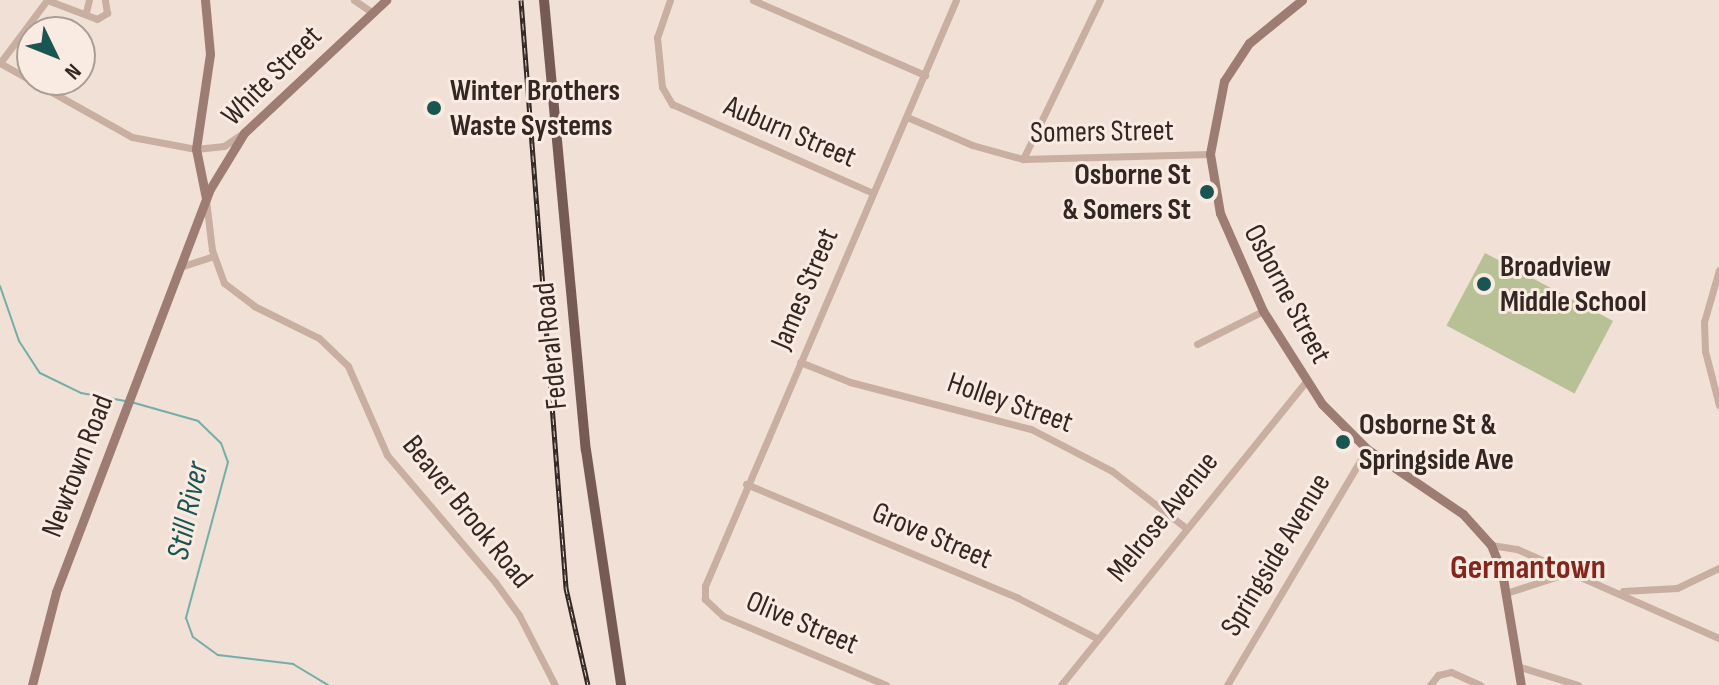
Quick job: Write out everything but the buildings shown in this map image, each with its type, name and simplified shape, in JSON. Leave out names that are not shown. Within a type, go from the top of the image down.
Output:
[{"type":"main road","points":[[205,0],[210,54],[196,149],[206,198]]},
{"type":"main road","name":"White Street","points":[[206,198],[244,133],[386,0]]},
{"type":"main road","name":"Federal Road","points":[[544,0],[586,450],[621,685]]},
{"type":"main road","name":"Osborne Street","points":[[1302,0],[1249,43],[1230,70],[1215,108],[1210,154],[1223,224],[1263,311],[1306,381],[1367,449],[1471,521],[1491,545]]},
{"type":"main road","name":"Newtown Road","points":[[32,685],[47,619],[206,198]]},
{"type":"main road","points":[[1491,545],[1506,593],[1521,685]]},
{"type":"street","points":[[105,0],[104,16],[93,18],[86,12],[64,10],[47,0],[0,63],[132,137],[196,149],[224,146],[244,133]]},
{"type":"street","points":[[86,12],[89,0]]},
{"type":"street","points":[[354,0],[372,12]]},
{"type":"street","name":"Auburn Street","points":[[670,0],[657,37],[658,63],[672,104],[688,115],[873,193]]},
{"type":"street","points":[[753,0],[925,75]]},
{"type":"street","name":"James Street","points":[[705,599],[708,573],[956,0]]},
{"type":"street","points":[[1023,159],[1100,0]]},
{"type":"street","name":"Somers Street","points":[[907,117],[972,145],[1023,159],[1210,154]]},
{"type":"street","name":"Beaver Brook Road","points":[[206,198],[213,256],[234,295],[319,338],[348,366],[387,455],[495,582],[519,615],[555,685]]},
{"type":"street","points":[[180,267],[213,256]]},
{"type":"street","points":[[1719,270],[1705,351],[1719,405]]},
{"type":"street","points":[[1197,344],[1263,311]]},
{"type":"street","name":"Holley Street","points":[[800,362],[850,382],[1031,429],[1112,471],[1186,528]]},
{"type":"street","name":"Melrose Avenue","points":[[1061,685],[1306,381]]},
{"type":"street","name":"Springside Avenue","points":[[1227,685],[1367,449]]},
{"type":"street","name":"Grove Street","points":[[746,484],[1018,598],[1097,638]]},
{"type":"street","points":[[1491,545],[1517,549],[1565,574],[1617,590],[1719,638]]},
{"type":"street","points":[[1617,590],[1677,588],[1719,568]]},
{"type":"street","points":[[1506,593],[1565,574]]},
{"type":"street","name":"Olive Street","points":[[705,599],[723,616],[886,685]]},
{"type":"street","points":[[1517,666],[1578,685]]},
{"type":"street","points":[[1430,685],[1451,672],[1480,685]]},
{"type":"green space","points":[[1485,253],[1613,321],[1575,393],[1447,325]]},
{"type":"waterway","name":"Still River","points":[[0,286],[19,341],[40,373],[81,393],[125,401]]},
{"type":"waterway","name":"Still River","points":[[131,402],[198,421],[221,443],[228,462],[186,618],[193,637],[218,655],[293,664],[328,685]]},
{"type":"railway","points":[[521,0],[566,588],[588,685]]},
{"type":"place","name":"Winter Brothers Waste Systems","points":[[434,108]]},
{"type":"place","name":"Osborne St & Somers St","points":[[1207,192]]},
{"type":"place","name":"Broadview Middle School","points":[[1484,284]]},
{"type":"place","name":"Osborne St & Springside Ave","points":[[1343,442]]},
{"type":"district","name":"Germantown","points":[[1528,568]]}]
